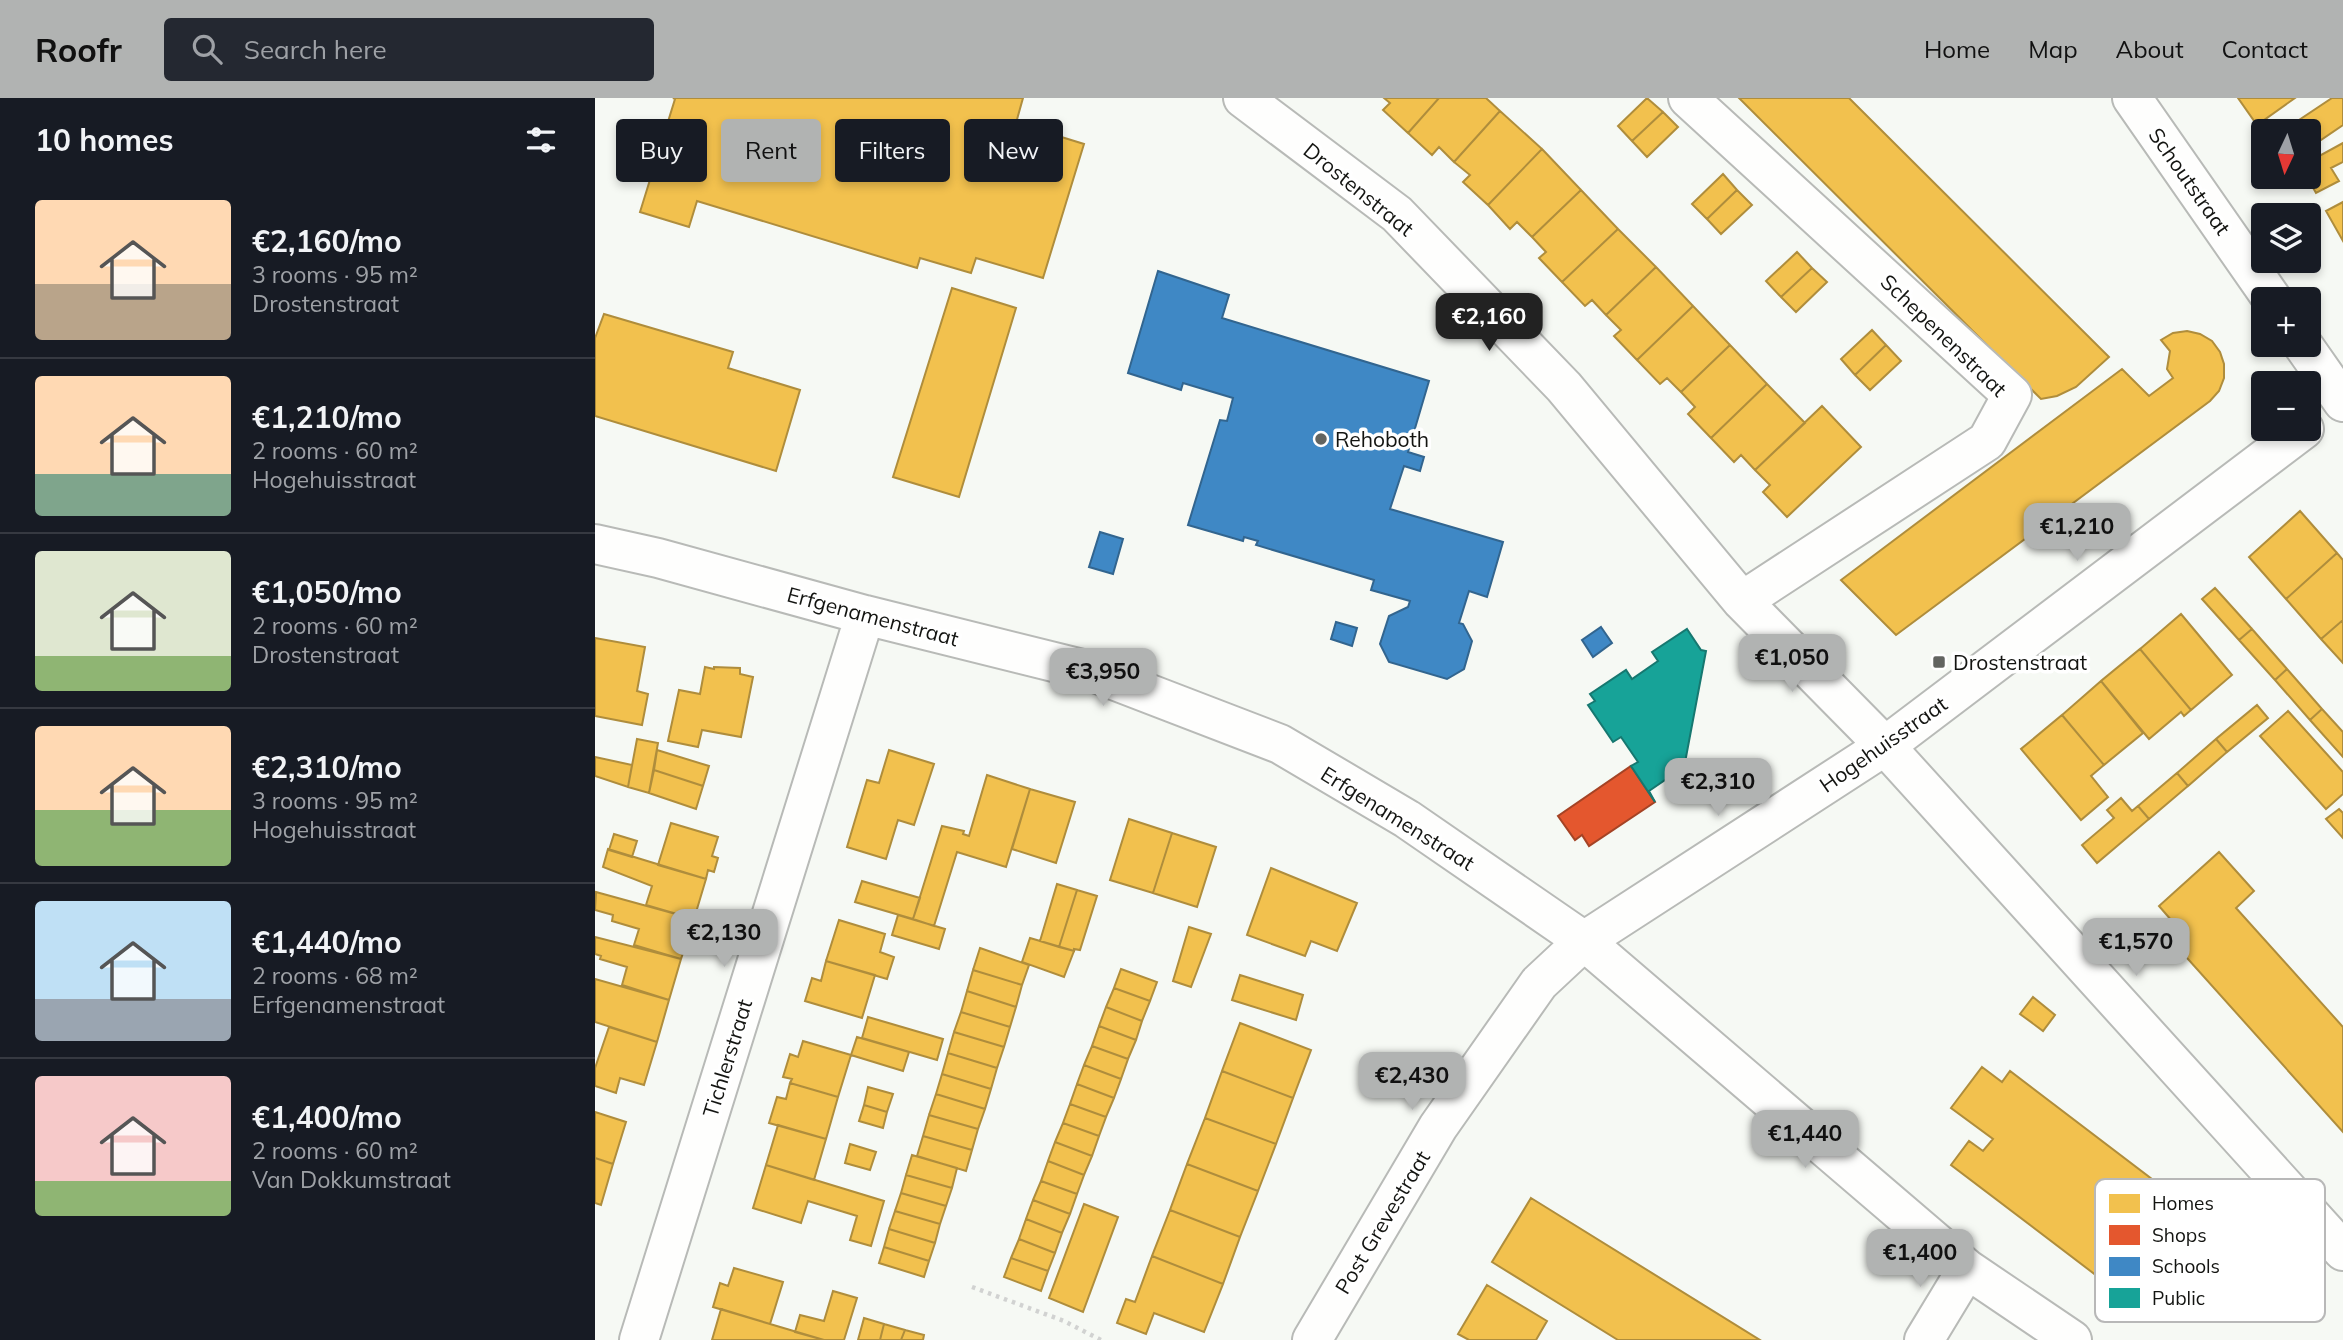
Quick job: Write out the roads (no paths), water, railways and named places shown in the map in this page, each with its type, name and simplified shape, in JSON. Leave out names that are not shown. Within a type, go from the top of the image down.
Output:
[{"type":"street","name":"Drostenstraat","points":[[1243,98],[1397,214],[1564,387],[1742,601],[1885,746],[2278,1179]]},
{"type":"street","name":"Schepenenstraat","points":[[1688,98],[2012,396],[1987,441],[1742,601]]},
{"type":"street","name":"Schoutstraat","points":[[2132,98],[2264,287]]},
{"type":"street","points":[[2312,357],[2343,400],[2321,416]]},
{"type":"street","name":"Hogehuisstraat","points":[[1584,941],[1885,746],[2288,441]]},
{"type":"street","name":"Erfgenamenstraat","points":[[595,544],[1090,671],[1280,744],[1407,819],[1584,941],[1967,1269],[2071,1340]]},
{"type":"street","name":"Tichlerstraat","points":[[639,1340],[865,615]]},
{"type":"street","name":"Post Grevestraat","points":[[1313,1340],[1438,1127],[1539,983],[1584,941]]},
{"type":"street","name":"Drostenstraat","points":[[2325,1231],[2343,1251]]},
{"type":"street","points":[[1924,1340],[1967,1269]]},
{"type":"place","name":"Rehoboth","points":[[1321,439]]},
{"type":"place","name":"Drostenstraat","points":[[1939,662]]}]
